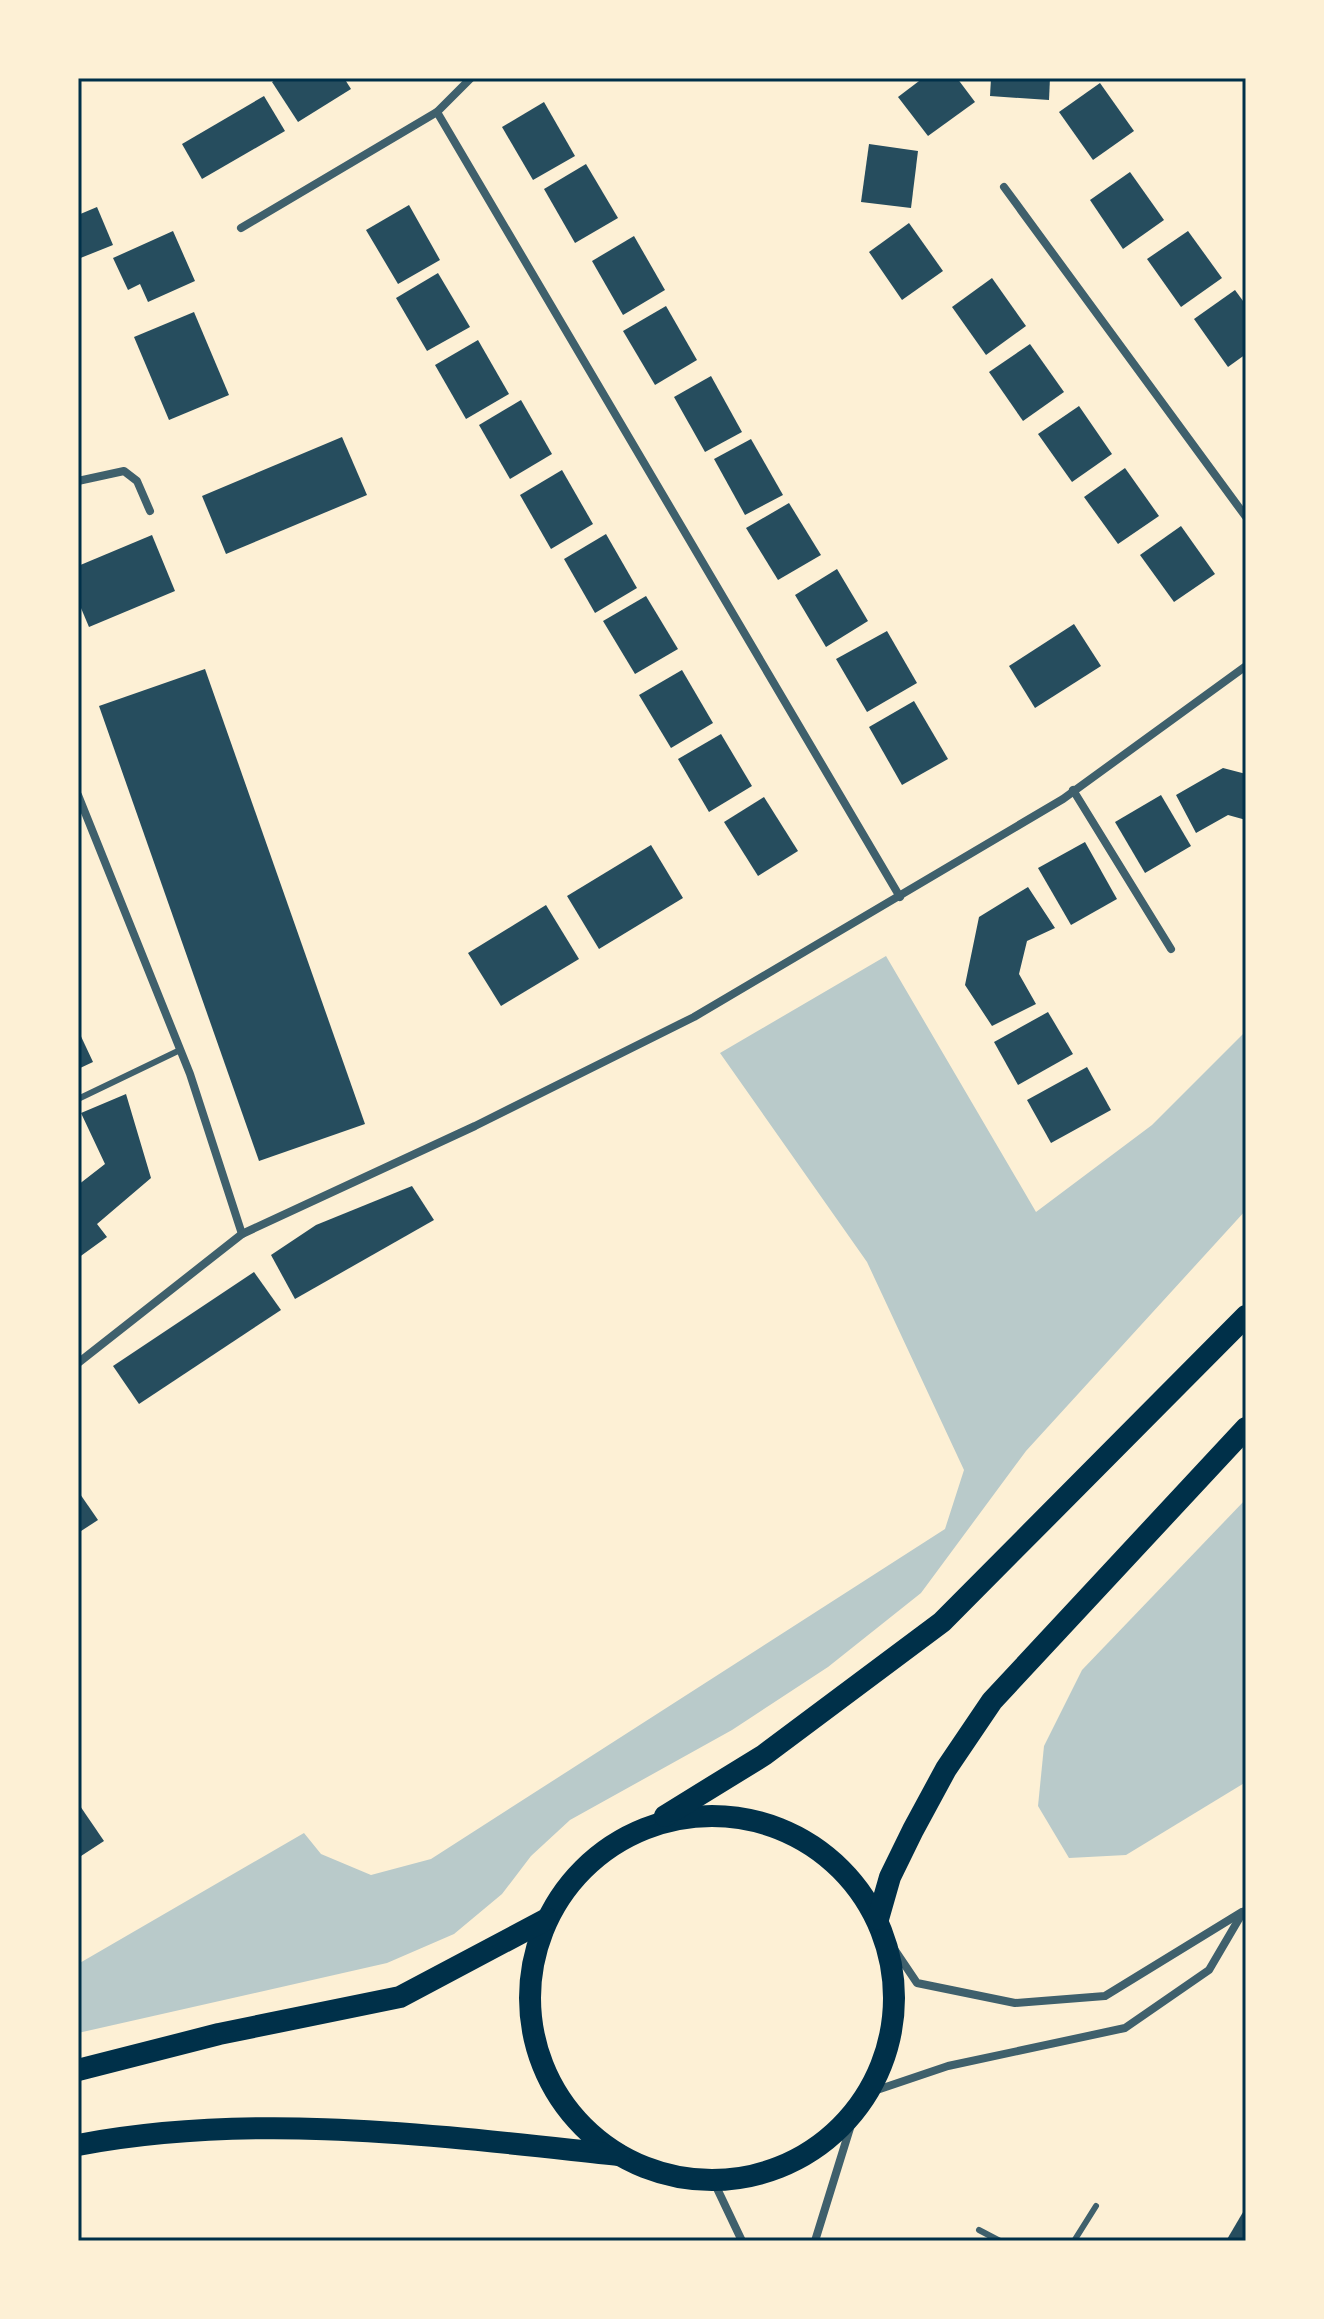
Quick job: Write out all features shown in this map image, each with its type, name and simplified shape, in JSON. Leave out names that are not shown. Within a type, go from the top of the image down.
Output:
[{"type":"highway","points":[[647,1827],[691,1817],[714,1816],[737,1817],[780,1828],[801,1838],[837,1864],[853,1881],[881,1927],[895,1978],[894,2022],[888,2049],[868,2093],[855,2112],[818,2147],[785,2165],[750,2176],[713,2180],[665,2174],[621,2155],[576,2119],[553,2087],[538,2052],[530,1994],[535,1956],[547,1919],[572,1880],[606,1849],[764,1755],[942,1622],[1246,1316]]},
{"type":"highway","points":[[881,1927],[890,1877],[913,1830],[946,1769],[992,1701],[1246,1428]]},
{"type":"highway","points":[[78,2070],[219,2034],[400,1997],[547,1919]]},
{"type":"highway","points":[[78,2145],[125,2136],[208,2130],[376,2129],[621,2155]]},
{"type":"street","points":[[241,228],[437,112],[471,78]]},
{"type":"street","points":[[437,112],[900,897]]},
{"type":"street","points":[[1004,187],[1246,517]]},
{"type":"street","points":[[78,481],[124,471],[137,481],[150,511]]},
{"type":"street","points":[[78,1363],[242,1234],[462,1133],[694,1017],[900,897],[1073,790],[1246,666]]},
{"type":"street","points":[[1073,790],[1171,949]]},
{"type":"street","points":[[78,795],[80,808],[180,1050],[242,1234]]},
{"type":"street","points":[[881,1927],[917,1983],[1015,2003],[1105,1996],[1244,1910]]},
{"type":"street","points":[[868,2093],[948,2066],[1125,2028],[1209,1970],[1244,1910]]},
{"type":"street","points":[[815,2241],[855,2112]]},
{"type":"street","points":[[713,2180],[742,2241]]},
{"type":"lane","points":[[78,1099],[180,1050]]},
{"type":"lane","points":[[1074,2241],[1096,2206]]},
{"type":"lane","points":[[979,2230],[1000,2241]]},
{"type":"shaded area","points":[[886,956],[1036,1212],[1152,1125],[1246,1031],[1246,1210],[1026,1451],[921,1593],[828,1667],[732,1730],[570,1820],[531,1856],[502,1894],[454,1934],[387,1963],[78,2033],[78,1964],[304,1833],[321,1854],[371,1875],[431,1859],[945,1529],[964,1470],[867,1262],[720,1053]]},
{"type":"shaded area","points":[[1246,1499],[1246,1782],[1126,1855],[1069,1858],[1038,1806],[1044,1746],[1082,1670]]},
{"type":"building","points":[[278,78],[344,78],[351,89],[298,122],[272,82]]},
{"type":"building","points":[[923,78],[957,78],[975,102],[928,136],[898,97]]},
{"type":"building","points":[[991,78],[1050,78],[1049,100],[990,96]]},
{"type":"building","points":[[1100,83],[1134,131],[1093,160],[1059,112]]},
{"type":"building","points":[[264,96],[285,131],[202,179],[182,144]]},
{"type":"building","points":[[544,102],[575,156],[533,180],[502,127]]},
{"type":"building","points":[[869,144],[918,151],[911,208],[861,202]]},
{"type":"building","points":[[586,164],[618,218],[575,243],[544,189]]},
{"type":"building","points":[[1130,172],[1164,220],[1123,249],[1090,200]]},
{"type":"building","points":[[409,205],[440,260],[398,284],[366,230]]},
{"type":"building","points":[[97,207],[113,245],[78,259],[78,215]]},
{"type":"building","points":[[909,223],[943,271],[902,300],[869,252]]},
{"type":"building","points":[[173,231],[195,281],[148,302],[140,284],[128,290],[113,258]]},
{"type":"building","points":[[1188,231],[1222,278],[1181,307],[1147,259]]},
{"type":"building","points":[[634,236],[665,290],[623,315],[592,261]]},
{"type":"building","points":[[438,273],[470,327],[427,351],[396,298]]},
{"type":"building","points":[[992,278],[1026,326],[986,355],[952,307]]},
{"type":"building","points":[[1235,290],[1246,305],[1246,354],[1228,367],[1194,319]]},
{"type":"building","points":[[666,306],[697,360],[655,385],[623,331]]},
{"type":"building","points":[[194,312],[229,395],[169,420],[134,337]]},
{"type":"building","points":[[478,340],[509,394],[466,419],[435,365]]},
{"type":"building","points":[[1030,344],[1064,392],[1023,421],[989,372]]},
{"type":"building","points":[[711,376],[742,432],[705,452],[674,397]]},
{"type":"building","points":[[521,400],[552,454],[510,479],[479,425]]},
{"type":"building","points":[[1079,406],[1112,454],[1072,482],[1038,434]]},
{"type":"building","points":[[342,437],[367,495],[226,554],[202,496]]},
{"type":"building","points":[[751,439],[783,495],[745,515],[714,459]]},
{"type":"building","points":[[1125,468],[1159,516],[1118,544],[1084,497]]},
{"type":"building","points":[[562,470],[593,524],[551,549],[520,495]]},
{"type":"building","points":[[789,503],[821,555],[778,580],[746,528]]},
{"type":"building","points":[[1181,526],[1215,574],[1174,602],[1140,555]]},
{"type":"building","points":[[606,534],[637,588],[595,613],[564,559]]},
{"type":"building","points":[[152,535],[175,591],[89,627],[78,601],[78,566]]},
{"type":"building","points":[[837,569],[868,621],[826,647],[795,595]]},
{"type":"building","points":[[646,596],[678,649],[635,674],[603,621]]},
{"type":"building","points":[[1074,624],[1101,666],[1035,708],[1009,666]]},
{"type":"building","points":[[887,631],[917,683],[867,712],[836,659]]},
{"type":"building","points":[[205,669],[365,1124],[259,1161],[99,706]]},
{"type":"building","points":[[682,670],[713,723],[671,748],[639,695]]},
{"type":"building","points":[[914,701],[948,759],[902,785],[869,727]]},
{"type":"building","points":[[721,734],[752,786],[709,812],[678,759]]},
{"type":"building","points":[[1223,768],[1246,774],[1246,820],[1228,815],[1196,833],[1176,795]]},
{"type":"building","points":[[1161,795],[1191,846],[1145,873],[1115,822]]},
{"type":"building","points":[[764,797],[798,851],[758,876],[724,822]]},
{"type":"building","points":[[1085,842],[1117,899],[1071,925],[1038,868]]},
{"type":"building","points":[[651,845],[683,898],[599,949],[567,896]]},
{"type":"building","points":[[1028,887],[1055,928],[1027,941],[1019,974],[1036,1004],[992,1026],[965,985],[979,917]]},
{"type":"building","points":[[546,905],[579,959],[501,1006],[468,953]]},
{"type":"building","points":[[1048,1012],[1073,1054],[1018,1085],[994,1042]]},
{"type":"building","points":[[78,1030],[93,1062],[78,1069]]},
{"type":"building","points":[[1087,1067],[1111,1110],[1051,1143],[1027,1100]]},
{"type":"building","points":[[126,1094],[151,1178],[97,1224],[107,1237],[78,1258],[78,1185],[105,1164],[81,1113]]},
{"type":"building","points":[[412,1186],[434,1220],[295,1299],[271,1255],[316,1225]]},
{"type":"building","points":[[254,1272],[281,1310],[139,1404],[113,1366]]},
{"type":"building","points":[[78,1491],[98,1520],[78,1533]]},
{"type":"building","points":[[78,1803],[104,1841],[78,1858]]},
{"type":"building","points":[[1246,2207],[1246,2241],[1226,2241]]}]
